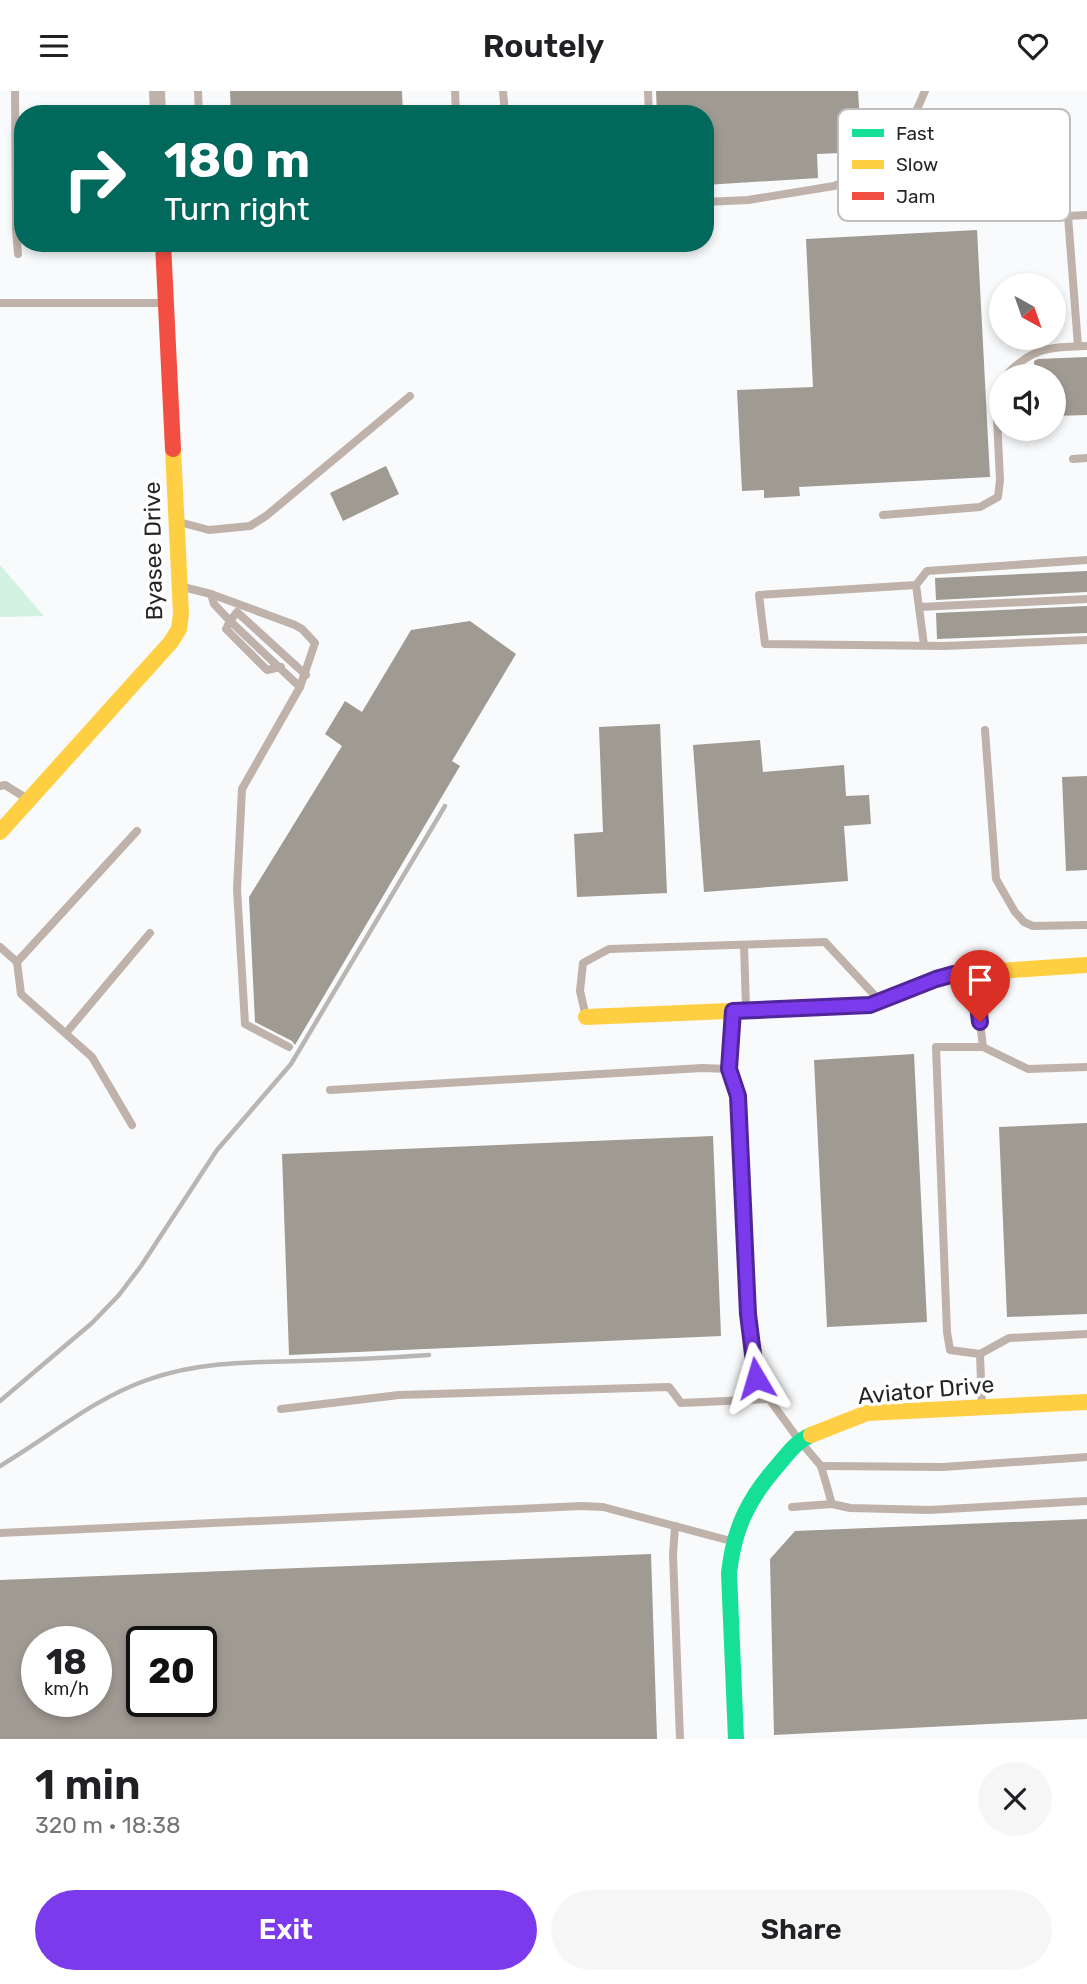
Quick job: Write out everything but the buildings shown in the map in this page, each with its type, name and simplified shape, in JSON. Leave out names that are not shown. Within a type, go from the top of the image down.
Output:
[{"type":"street","name":"Byasee Drive","points":[[0,832],[171,642],[179,629],[180,587],[163,252]]},
{"type":"street","points":[[586,1017],[870,1005],[954,974],[1087,965]]},
{"type":"street","name":"Aviator Drive","points":[[736,1739],[729,1573],[734,1542],[749,1502],[799,1440],[867,1413],[1087,1402]]},
{"type":"lane","points":[[917,109],[925,91]]},
{"type":"lane","points":[[714,201],[748,199],[838,184]]},
{"type":"lane","points":[[1018,364],[1029,355],[1050,347],[1083,346],[1069,221]]},
{"type":"lane","points":[[0,303],[166,303]]},
{"type":"lane","points":[[177,521],[209,530],[250,526],[266,516],[410,396]]},
{"type":"lane","points":[[883,516],[980,507],[998,497],[998,441]]},
{"type":"lane","points":[[1073,459],[1087,458]]},
{"type":"lane","points":[[924,645],[916,585],[927,571],[1087,560]]},
{"type":"lane","points":[[916,585],[759,595],[765,644],[944,646],[1087,640]]},
{"type":"lane","points":[[180,587],[211,594],[295,625],[315,643],[306,675],[242,789],[237,889],[245,1024],[289,1048]]},
{"type":"lane","points":[[211,594],[214,604],[230,621],[300,687]]},
{"type":"lane","points":[[919,607],[1087,599]]},
{"type":"lane","points":[[230,621],[237,612],[306,675]]},
{"type":"lane","points":[[985,730],[996,879],[1024,922],[1033,926],[1087,925]]},
{"type":"lane","points":[[0,786],[5,786],[29,800]]},
{"type":"lane","points":[[16,962],[138,831]]},
{"type":"lane","points":[[66,1033],[150,933]]},
{"type":"lane","points":[[586,1017],[580,991],[583,963],[609,949],[825,942],[881,1002]]},
{"type":"lane","points":[[744,945],[740,1011],[729,1069],[738,1096],[748,1314],[758,1399]]},
{"type":"lane","points":[[0,947],[16,962],[21,993],[92,1057],[132,1125]]},
{"type":"lane","points":[[974,973],[984,1047]]},
{"type":"lane","points":[[1087,1066],[1028,1069],[984,1047],[936,1047],[947,1332],[950,1350],[980,1354],[1009,1338],[1087,1334]]},
{"type":"lane","points":[[330,1090],[688,1069],[729,1069]]},
{"type":"lane","points":[[980,1354],[982,1408]]},
{"type":"lane","points":[[281,1409],[400,1395],[669,1387],[681,1403],[769,1399],[821,1466],[832,1504]]},
{"type":"lane","points":[[821,1466],[943,1467],[1087,1457]]},
{"type":"lane","points":[[792,1507],[832,1504],[850,1508],[929,1510],[1087,1501]]},
{"type":"lane","points":[[0,1533],[581,1506],[603,1507],[734,1542]]},
{"type":"lane","points":[[675,1526],[673,1555],[680,1739]]},
{"type":"green space","points":[[0,565],[44,616],[0,617]]},
{"type":"railway","points":[[0,1401],[92,1323],[119,1295],[141,1266],[217,1150],[291,1064],[445,806]]},
{"type":"railway","points":[[0,1466],[108,1397],[166,1374],[204,1366],[242,1363],[429,1355]]},
{"type":"traffic: fast","points":[[736,1739],[729,1573],[731,1557],[739,1527],[751,1501],[794,1447],[811,1435]]},
{"type":"traffic: slow","points":[[0,832],[171,642],[179,629],[181,614],[173,449]]},
{"type":"traffic: slow","points":[[586,1017],[870,1005],[954,974],[1087,965]]},
{"type":"traffic: slow","points":[[811,1435],[867,1413],[1087,1402]]},
{"type":"traffic: jam","points":[[163,252],[173,449]]},
{"type":"route","points":[[756,1378],[748,1314],[738,1096],[729,1069],[733,1011],[870,1005],[936,979],[954,974],[974,973],[980,1022]]}]
